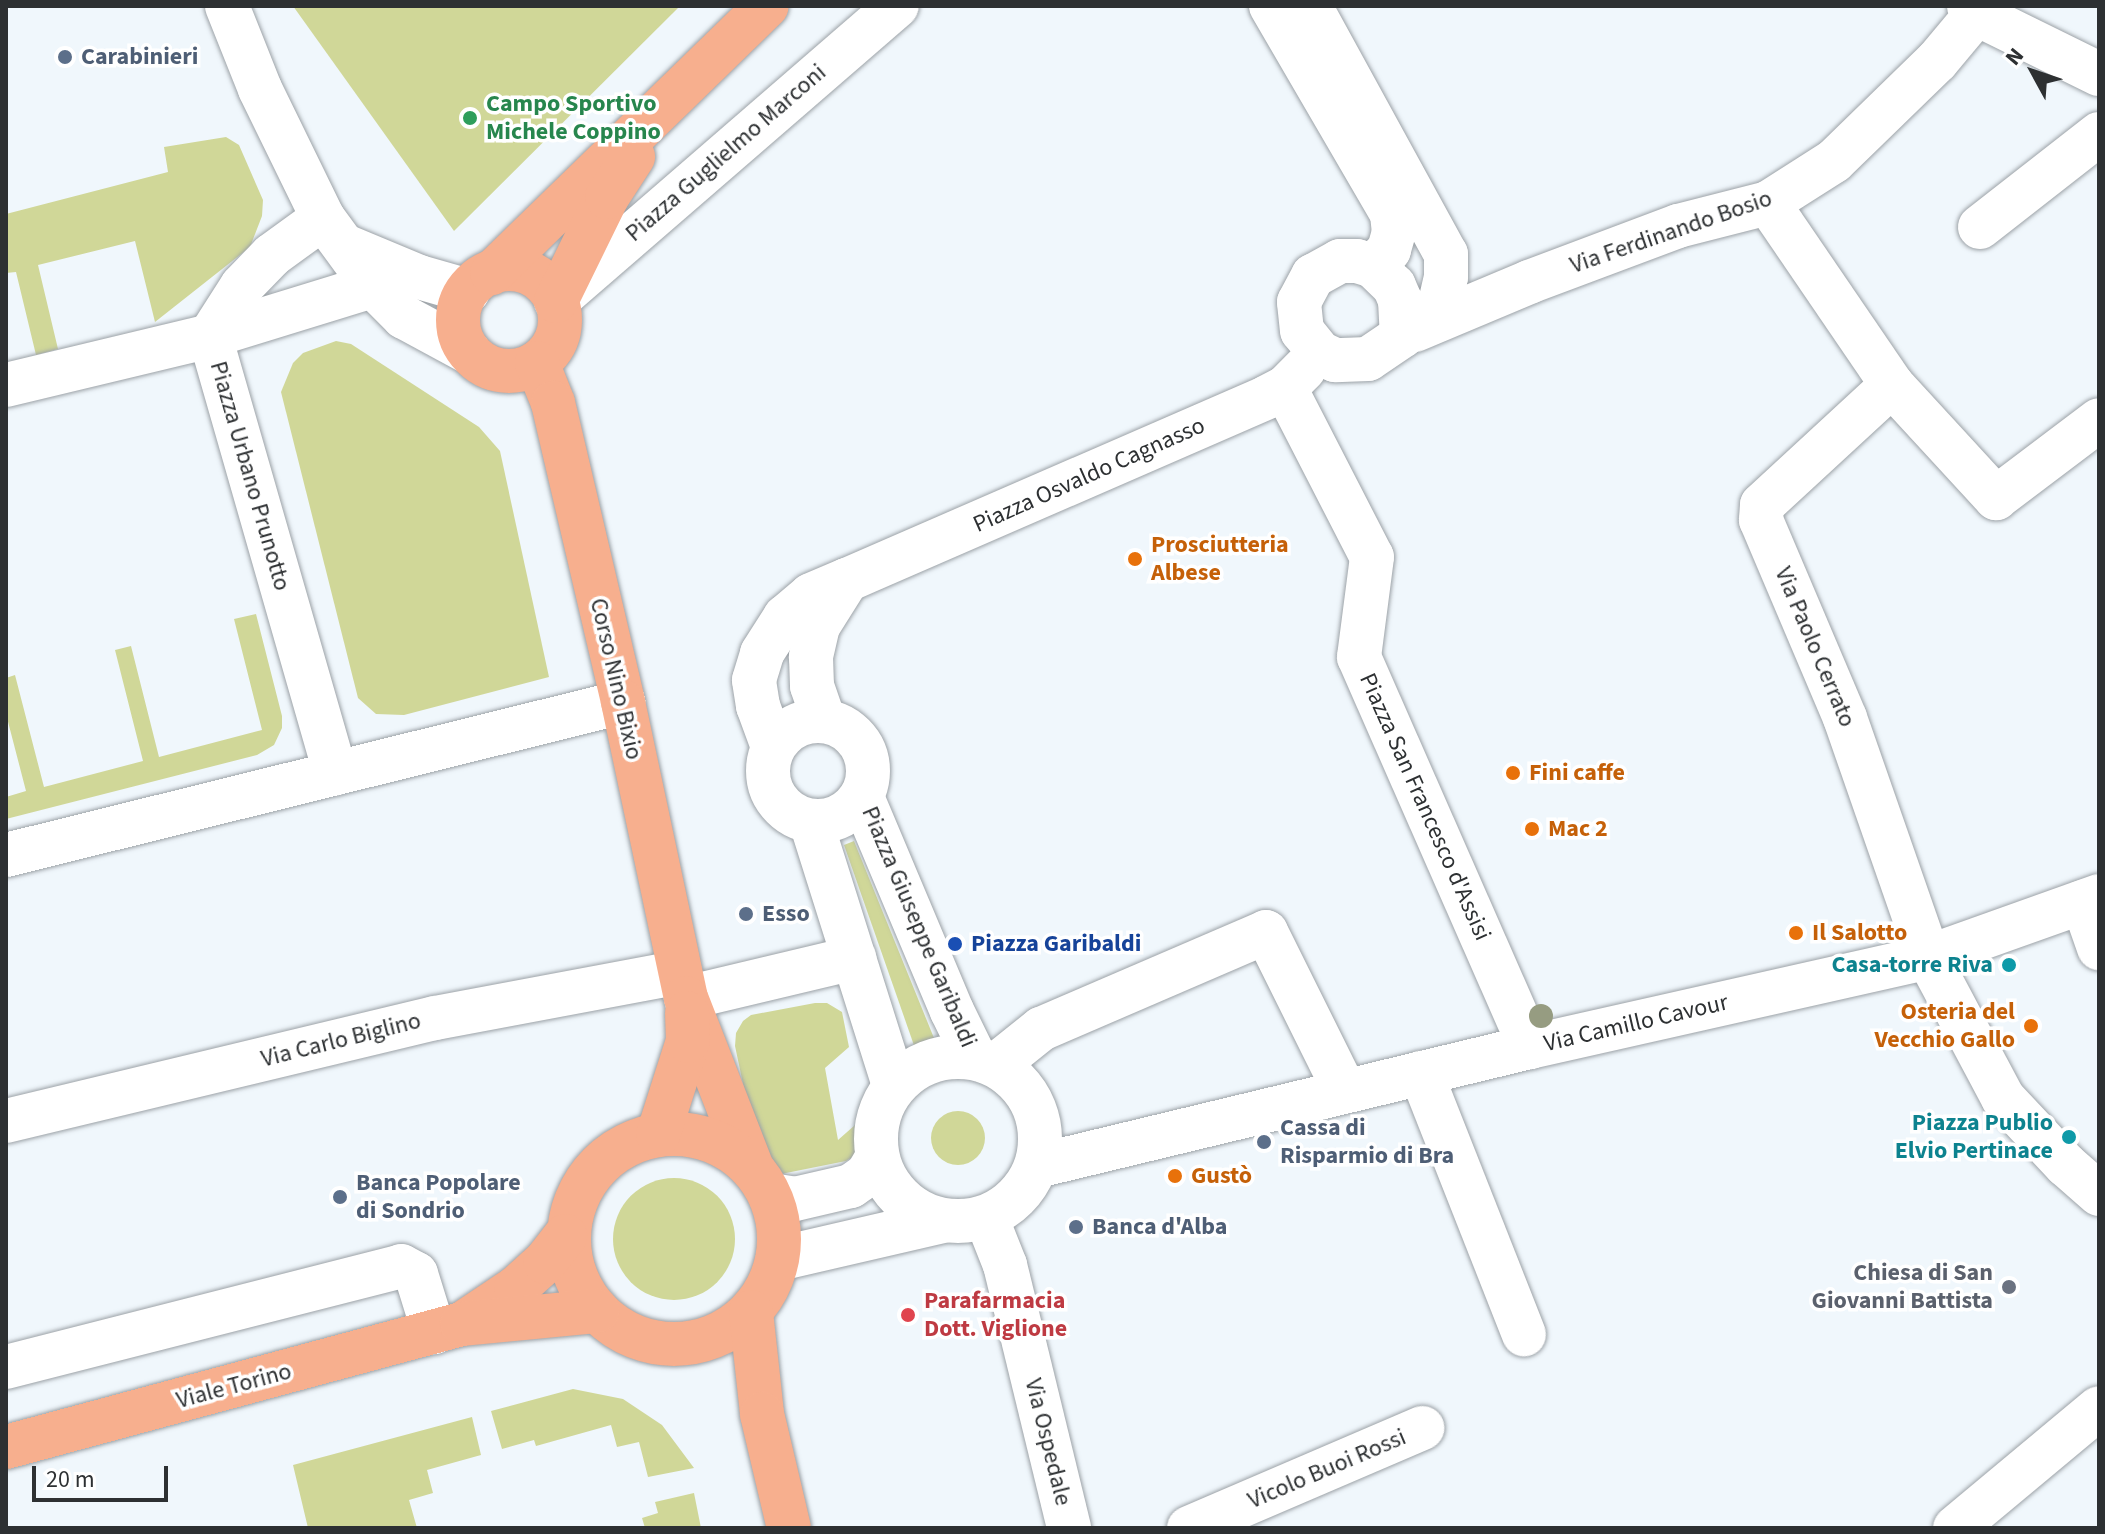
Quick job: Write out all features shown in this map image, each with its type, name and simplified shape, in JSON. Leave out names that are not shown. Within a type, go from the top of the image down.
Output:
[{"type":"main road","points":[[480,282],[523,271],[549,288],[556,301],[558,336],[550,351],[537,363],[508,371],[493,369],[469,352],[459,327],[459,315],[480,282],[767,6]]},
{"type":"main road","points":[[556,301],[607,197],[686,84]]},
{"type":"main road","name":"Corso Nino Bixio","points":[[537,363],[553,403],[623,702],[683,985],[688,1041],[658,1135]]},
{"type":"main road","name":"Corso Nino Bixio","points":[[683,985],[761,1180]]},
{"type":"main road","points":[[690,1134],[723,1145],[761,1180],[779,1228],[778,1259],[768,1287],[751,1312],[727,1330],[694,1343],[659,1344],[625,1332],[597,1311],[578,1282],[565,1236],[582,1188],[601,1163],[627,1144],[658,1135],[690,1134]]},
{"type":"main road","name":"Viale Torino","points":[[448,1328],[516,1288],[545,1262],[565,1236]]},
{"type":"main road","name":"Viale Torino","points":[[6,1447],[448,1328],[597,1311]]},
{"type":"main road","points":[[751,1312],[762,1414],[789,1528]]},
{"type":"main road","points":[[694,1343],[721,1364],[762,1414]]},
{"type":"street","points":[[227,6],[260,89],[333,232],[373,286],[404,317],[469,352]]},
{"type":"street","name":"Piazza Guglielmo Marconi","points":[[556,301],[897,6]]},
{"type":"street","points":[[1271,6],[1392,214],[1394,232],[1389,250],[1373,266]]},
{"type":"street","points":[[1310,6],[1446,254],[1446,277],[1440,302],[1424,321],[1402,336],[1368,359],[1335,360],[1320,353],[1302,331],[1299,302],[1304,289],[1325,267],[1340,261],[1373,266],[1394,286],[1400,300],[1402,336]]},
{"type":"street","points":[[1977,9],[2099,74]]},
{"type":"street","name":"Via Ferdinando Bosio","points":[[1402,336],[1529,282],[1678,226],[1768,203],[1834,161],[1977,9]]},
{"type":"street","points":[[1980,227],[2099,134]]},
{"type":"street","points":[[1768,203],[1892,385],[1996,498],[2099,420]]},
{"type":"street","points":[[210,336],[242,286],[272,255],[333,232],[419,277],[480,282]]},
{"type":"street","points":[[210,336],[373,286]]},
{"type":"street","name":"Piazza Urbano Prunotto","points":[[6,385],[210,336],[335,773]]},
{"type":"street","name":"Piazza Osvaldo Cagnasso","points":[[773,747],[758,706],[754,680],[762,653],[785,617],[811,595],[1285,388],[1320,353]]},
{"type":"street","name":"Via Paolo Cerrato","points":[[1892,385],[1762,505],[1761,520],[1845,718],[1928,957],[2003,1098],[2066,1165],[2099,1194]]},
{"type":"street","name":"Piazza San Francesco d'Assisi","points":[[1285,388],[1372,557],[1359,657],[1530,1047]]},
{"type":"street","points":[[824,721],[812,686],[811,657],[818,626],[847,580]]},
{"type":"street","points":[[6,855],[623,702]]},
{"type":"street","points":[[824,721],[843,727],[858,740],[867,758],[868,778],[862,797],[849,812],[831,820],[811,822],[793,816],[773,794],[767,765],[773,747],[786,731],[805,722],[824,721]]},
{"type":"street","name":"Piazza Giuseppe Garibaldi","points":[[862,797],[958,1025],[986,1062]]},
{"type":"street","points":[[811,822],[894,1086]]},
{"type":"street","points":[[2091,899],[2099,948]]},
{"type":"street","name":"Via Camillo Cavour","points":[[1037,1166],[1530,1047],[1928,957],[2091,899]]},
{"type":"street","points":[[986,1062],[1041,1029],[1266,932],[1345,1091]]},
{"type":"street","name":"Via Carlo Biglino","points":[[6,1121],[435,1018],[683,985],[854,958]]},
{"type":"street","name":"Piazza Giuseppe Garibaldi","points":[[877,1158],[875,1133],[881,1108],[894,1086],[913,1069],[932,1060],[954,1056],[986,1062],[1015,1079],[1030,1097],[1038,1119],[1041,1142],[1037,1166]]},
{"type":"street","points":[[1421,1073],[1524,1334]]},
{"type":"street","points":[[761,1180],[795,1199],[851,1186],[867,1175],[877,1158]]},
{"type":"street","points":[[877,1158],[886,1181],[902,1201],[942,1221]]},
{"type":"street","points":[[778,1259],[942,1221],[965,1222],[986,1217],[1008,1205],[1025,1187],[1037,1166]]},
{"type":"street","name":"Via Ospedale","points":[[986,1217],[1005,1265],[1069,1528]]},
{"type":"street","points":[[6,1367],[401,1266],[416,1274],[448,1328]]},
{"type":"street","points":[[1955,1528],[2099,1408]]},
{"type":"street","name":"Vicolo Buoi Rossi","points":[[1189,1528],[1422,1428]]},
{"type":"green space","name":"Campo Sportivo Michele Coppino","points":[[293,6],[680,6],[454,231]]},
{"type":"green space","points":[[226,137],[239,145],[263,200],[262,216],[250,247],[155,322],[135,241],[38,265],[58,349],[36,355],[16,272],[6,273],[6,214],[168,172],[164,147]]},
{"type":"green space","points":[[336,341],[351,344],[479,427],[500,451],[549,677],[404,715],[376,714],[358,698],[281,392],[293,363],[303,353]]},
{"type":"green space","points":[[256,614],[282,716],[282,728],[274,745],[257,755],[6,819],[6,797],[26,791],[6,714],[6,678],[15,675],[44,787],[143,761],[115,650],[131,646],[159,757],[262,730],[234,619]]},
{"type":"green space","points":[[854,841],[938,1048],[917,1054],[844,845]]},
{"type":"green space","points":[[827,1003],[842,1012],[849,1047],[825,1068],[838,1140],[863,1118],[866,1136],[857,1154],[846,1161],[781,1174],[771,1169],[757,1150],[735,1046],[736,1033],[751,1015]]},
{"type":"green space","points":[[958,1111],[977,1119],[985,1138],[977,1157],[958,1165],[939,1157],[931,1138],[939,1119]]},
{"type":"green space","points":[[674,1178],[697,1182],[717,1196],[731,1216],[735,1239],[731,1262],[717,1282],[697,1296],[674,1300],[651,1296],[631,1282],[617,1262],[613,1239],[617,1216],[631,1196],[651,1182]]},
{"type":"green space","points":[[573,1389],[623,1399],[662,1425],[694,1468],[648,1477],[639,1442],[617,1447],[611,1425],[536,1446],[534,1440],[502,1449],[491,1411]]},
{"type":"green space","points":[[472,1417],[481,1455],[427,1470],[433,1493],[409,1500],[417,1528],[308,1528],[293,1465]]},
{"type":"green space","points":[[694,1493],[701,1528],[645,1528],[642,1518],[658,1513],[655,1502]]},
{"type":"place","name":"Carabinieri","points":[[65,57]]},
{"type":"place","name":"Campo Sportivo Michele Coppino","points":[[470,118]]},
{"type":"place","name":"Prosciutteria Albese","points":[[1135,559]]},
{"type":"place","name":"Fini caffe","points":[[1513,773]]},
{"type":"place","name":"Mac 2","points":[[1532,829]]},
{"type":"place","name":"Esso","points":[[746,914]]},
{"type":"place","name":"Il Salotto","points":[[1796,933]]},
{"type":"place","name":"Piazza Garibaldi","points":[[955,944]]},
{"type":"place","name":"Casa-torre Riva","points":[[2009,965]]},
{"type":"place","name":"Osteria del Vecchio Gallo","points":[[2031,1026]]},
{"type":"place","name":"Piazza Publio Elvio Pertinace","points":[[2069,1137]]},
{"type":"place","name":"Cassa di Risparmio di Bra","points":[[1264,1142]]},
{"type":"place","name":"Gustò","points":[[1175,1176]]},
{"type":"place","name":"Banca Popolare di Sondrio","points":[[340,1197]]},
{"type":"place","name":"Banca d'Alba","points":[[1076,1227]]},
{"type":"place","name":"Chiesa di San Giovanni Battista","points":[[2009,1287]]},
{"type":"place","name":"Parafarmacia Dott. Viglione","points":[[908,1315]]}]
